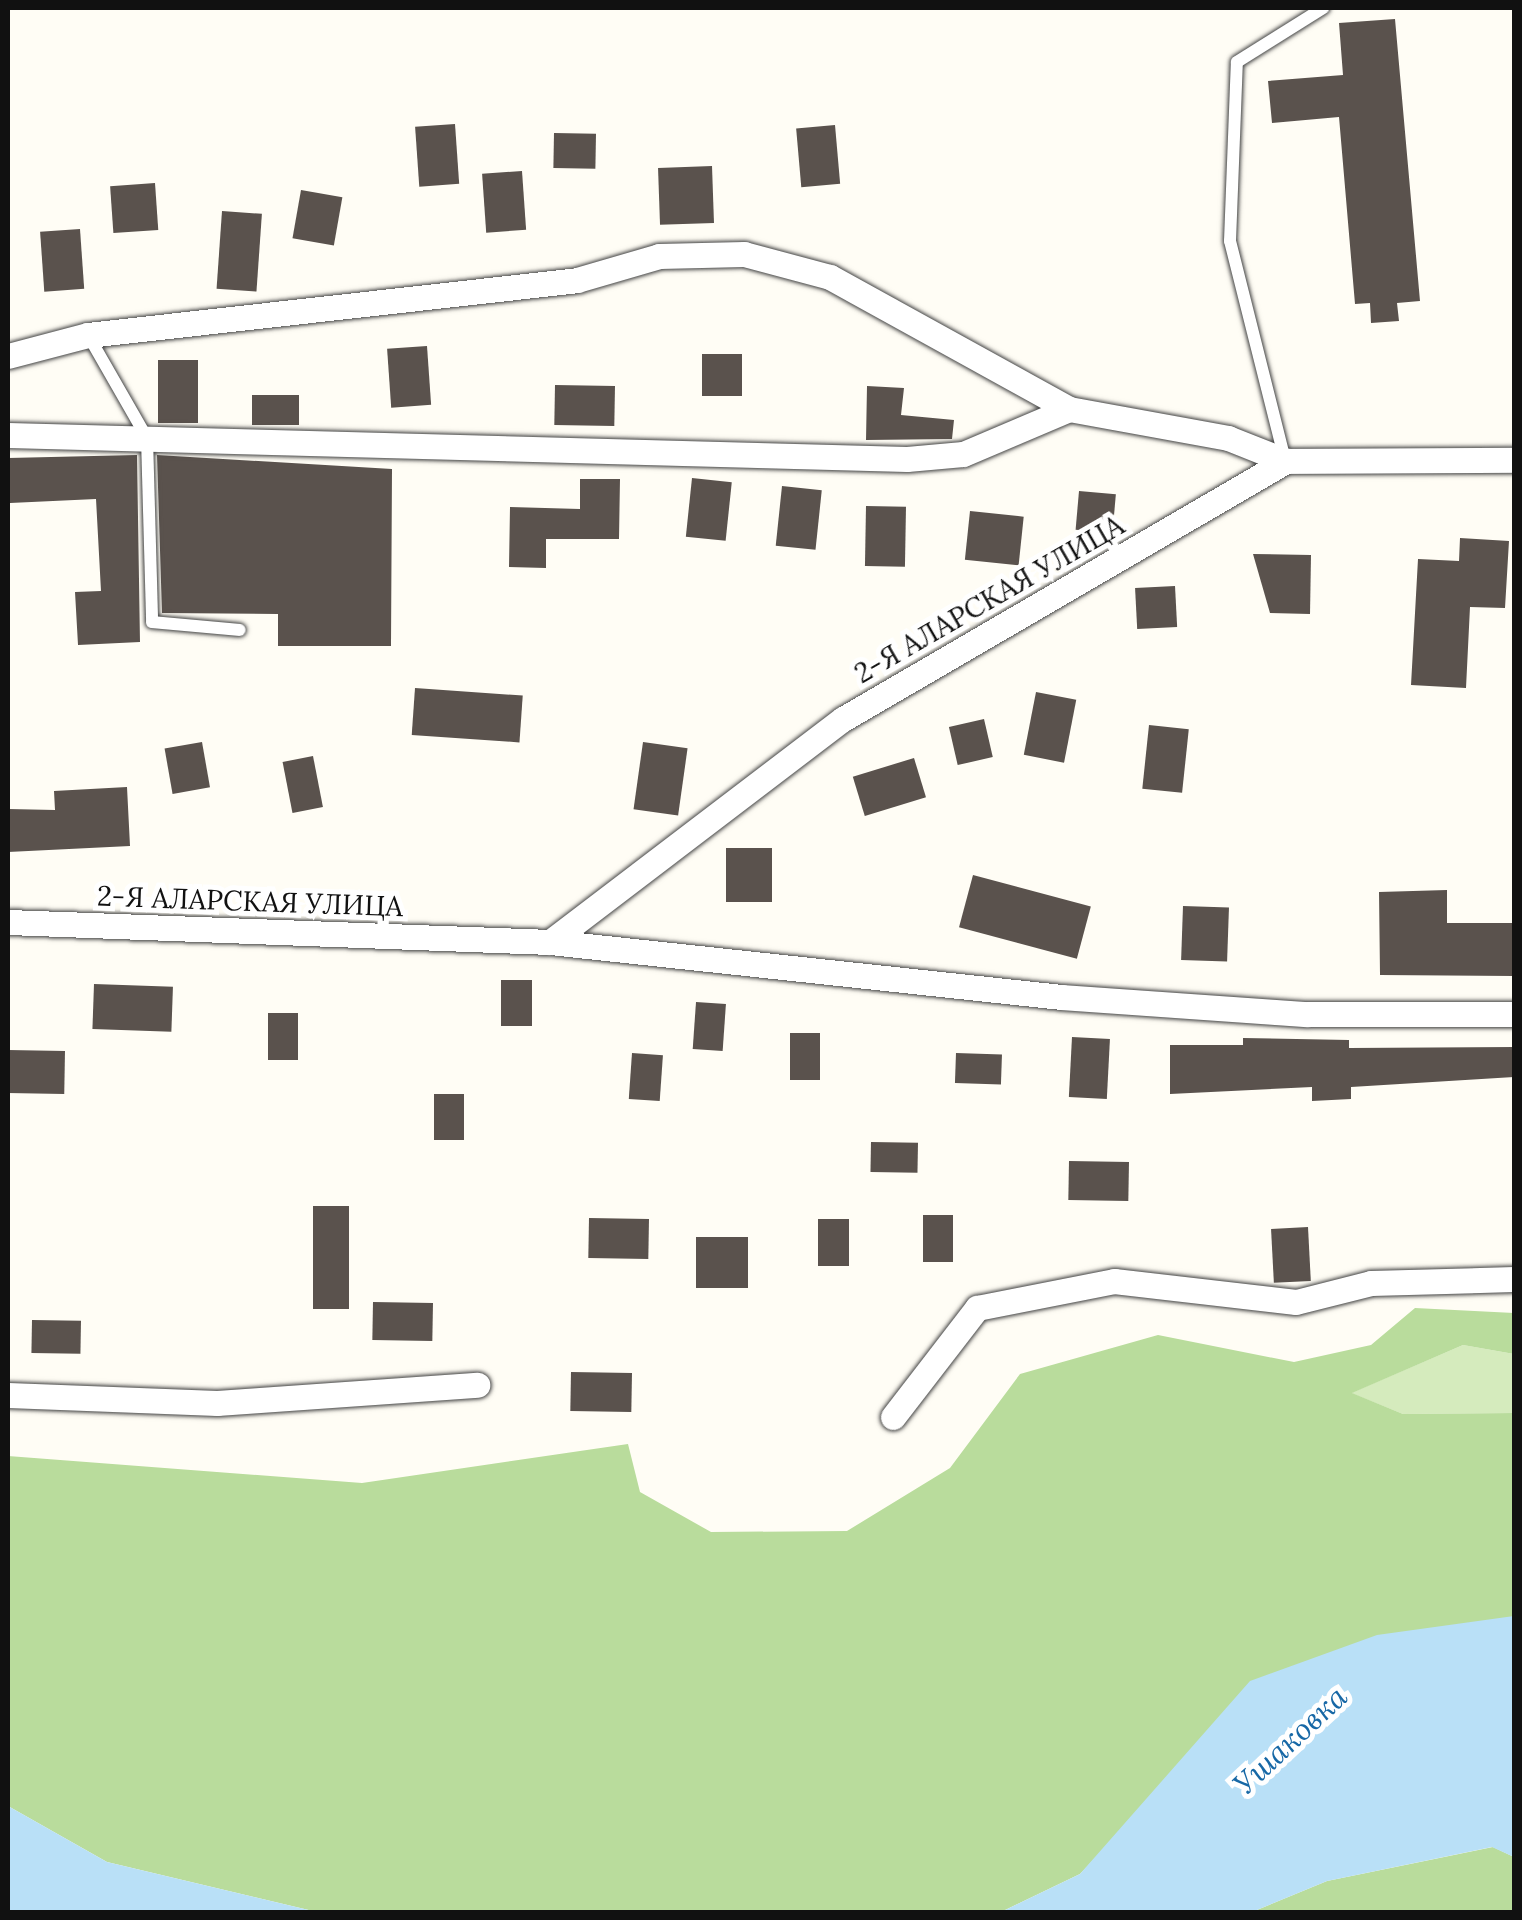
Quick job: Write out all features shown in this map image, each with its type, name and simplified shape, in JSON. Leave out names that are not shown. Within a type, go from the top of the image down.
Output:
[{"type":"street","points":[[8,356],[88,335],[577,280],[660,256],[744,254],[830,277],[1069,409],[1228,438],[1286,461],[1514,460]]},
{"type":"street","points":[[8,435],[906,459],[963,454],[1069,409]]},
{"type":"street","name":"2-Я АЛАРСКАЯ УЛИЦА","points":[[550,942],[844,719],[1286,461]]},
{"type":"street","name":"2-Я АЛАРСКАЯ УЛИЦА","points":[[8,922],[550,942],[1080,998],[1307,1014],[1514,1014]]},
{"type":"street","points":[[893,1416],[977,1308],[1114,1281],[1296,1302],[1371,1283],[1514,1279]]},
{"type":"street","points":[[8,1394],[217,1403],[477,1385]]},
{"type":"lane","points":[[1286,461],[1230,241],[1237,62],[1323,8]]},
{"type":"lane","points":[[88,335],[148,438],[152,622],[240,630]]},
{"type":"green space","points":[[1415,1308],[1514,1313],[1514,1354],[1463,1345],[1352,1393],[1403,1414],[1514,1413],[1514,1616],[1145,1805],[1080,1874],[1001,1912],[317,1912],[107,1862],[8,1806],[8,1456],[362,1483],[628,1444],[640,1492],[711,1532],[847,1531],[950,1468],[1020,1374],[1158,1335],[1294,1362],[1371,1345]]},
{"type":"green space","points":[[1463,1345],[1514,1354],[1514,1413],[1403,1414],[1351,1393]]},
{"type":"green space","points":[[1493,1847],[1514,1857],[1514,1912],[1252,1912],[1327,1881]]},
{"type":"water","name":"Ушаковка","points":[[1514,1616],[1514,1857],[1492,1847],[1327,1881],[1252,1912],[1001,1912],[1080,1874],[1250,1681],[1377,1635]]},
{"type":"water","points":[[8,1806],[107,1862],[317,1912],[8,1912]]},
{"type":"building","points":[[1395,19],[1420,301],[1397,303],[1399,321],[1371,323],[1370,303],[1355,304],[1339,117],[1272,123],[1268,81],[1343,75],[1339,23]]},
{"type":"building","points":[[455,124],[459,184],[419,187],[415,127]]},
{"type":"building","points":[[835,125],[840,184],[801,187],[796,128]]},
{"type":"building","points":[[554,133],[596,134],[595,169],[553,168]]},
{"type":"building","points":[[712,166],[714,223],[660,225],[658,168]]},
{"type":"building","points":[[522,171],[526,230],[486,233],[482,174]]},
{"type":"building","points":[[155,183],[158,230],[113,233],[110,186]]},
{"type":"building","points":[[301,190],[342,197],[334,246],[292,238]]},
{"type":"building","points":[[222,211],[262,214],[256,292],[217,289]]},
{"type":"building","points":[[80,229],[84,289],[44,292],[40,232]]},
{"type":"building","points":[[427,346],[431,405],[391,408],[387,349]]},
{"type":"building","points":[[702,354],[742,354],[742,396],[702,396]]},
{"type":"building","points":[[158,360],[198,360],[198,423],[158,423]]},
{"type":"building","points":[[555,385],[615,386],[614,426],[554,425]]},
{"type":"building","points":[[867,386],[904,388],[901,415],[954,420],[952,439],[866,440]]},
{"type":"building","points":[[252,395],[299,395],[299,425],[252,425]]},
{"type":"building","points":[[137,455],[140,642],[78,645],[75,592],[101,591],[96,499],[10,503],[8,458]]},
{"type":"building","points":[[157,455],[392,469],[391,646],[278,646],[278,614],[162,613]]},
{"type":"building","points":[[692,478],[732,482],[726,541],[686,537]]},
{"type":"building","points":[[580,479],[620,479],[619,539],[546,539],[546,568],[509,567],[510,507],[580,509]]},
{"type":"building","points":[[782,486],[822,490],[816,550],[776,546]]},
{"type":"building","points":[[1079,491],[1116,494],[1112,533],[1076,530]]},
{"type":"building","points":[[866,506],[906,507],[905,567],[865,566]]},
{"type":"building","points":[[970,511],[1024,517],[1019,565],[965,560]]},
{"type":"building","points":[[1460,538],[1509,541],[1505,608],[1470,607],[1466,688],[1411,685],[1418,559],[1459,561]]},
{"type":"building","points":[[1253,554],[1311,555],[1310,614],[1270,613]]},
{"type":"building","points":[[1175,586],[1177,627],[1137,629],[1135,588]]},
{"type":"building","points":[[415,688],[523,696],[519,742],[412,735]]},
{"type":"building","points":[[1036,692],[1076,700],[1064,763],[1024,755]]},
{"type":"building","points":[[984,719],[993,757],[958,765],[949,727]]},
{"type":"building","points":[[1149,725],[1189,729],[1182,793],[1142,789]]},
{"type":"building","points":[[202,742],[210,787],[173,794],[165,749]]},
{"type":"building","points":[[643,742],[688,748],[678,816],[634,809]]},
{"type":"building","points":[[313,756],[323,807],[292,813],[283,762]]},
{"type":"building","points":[[914,758],[926,797],[865,816],[853,777]]},
{"type":"building","points":[[127,787],[130,846],[8,852],[8,809],[55,810],[54,791]]},
{"type":"building","points":[[726,848],[772,848],[772,902],[726,902]]},
{"type":"building","points":[[973,875],[1091,907],[1077,959],[959,927]]},
{"type":"building","points":[[1447,890],[1447,923],[1513,923],[1514,976],[1380,975],[1379,892]]},
{"type":"building","points":[[1183,906],[1229,908],[1227,962],[1181,960]]},
{"type":"building","points":[[501,980],[532,980],[532,1026],[501,1026]]},
{"type":"building","points":[[94,984],[173,987],[171,1032],[92,1029]]},
{"type":"building","points":[[696,1002],[726,1004],[723,1051],[693,1049]]},
{"type":"building","points":[[268,1013],[298,1013],[298,1060],[268,1060]]},
{"type":"building","points":[[790,1033],[820,1033],[820,1080],[790,1080]]},
{"type":"building","points":[[1072,1037],[1110,1039],[1107,1099],[1069,1097]]},
{"type":"building","points":[[1243,1038],[1349,1040],[1349,1048],[1514,1047],[1514,1077],[1351,1087],[1351,1099],[1312,1101],[1312,1087],[1170,1094],[1170,1045],[1243,1045]]},
{"type":"building","points":[[8,1050],[65,1051],[64,1094],[8,1093]]},
{"type":"building","points":[[632,1053],[663,1055],[660,1101],[629,1099]]},
{"type":"building","points":[[956,1053],[1002,1055],[1001,1085],[955,1083]]},
{"type":"building","points":[[434,1094],[464,1094],[464,1140],[434,1140]]},
{"type":"building","points":[[871,1142],[918,1143],[917,1173],[870,1172]]},
{"type":"building","points":[[1069,1161],[1129,1162],[1128,1201],[1068,1200]]},
{"type":"building","points":[[313,1206],[349,1206],[349,1309],[313,1309]]},
{"type":"building","points":[[923,1215],[953,1215],[953,1262],[923,1262]]},
{"type":"building","points":[[589,1218],[649,1219],[648,1259],[588,1258]]},
{"type":"building","points":[[818,1219],[849,1219],[849,1266],[818,1266]]},
{"type":"building","points":[[1308,1227],[1311,1281],[1274,1283],[1271,1229]]},
{"type":"building","points":[[696,1237],[748,1237],[748,1288],[696,1288]]},
{"type":"building","points":[[373,1302],[433,1303],[432,1341],[372,1340]]},
{"type":"building","points":[[32,1320],[81,1321],[80,1354],[31,1353]]},
{"type":"building","points":[[571,1372],[632,1373],[631,1412],[570,1411]]}]
